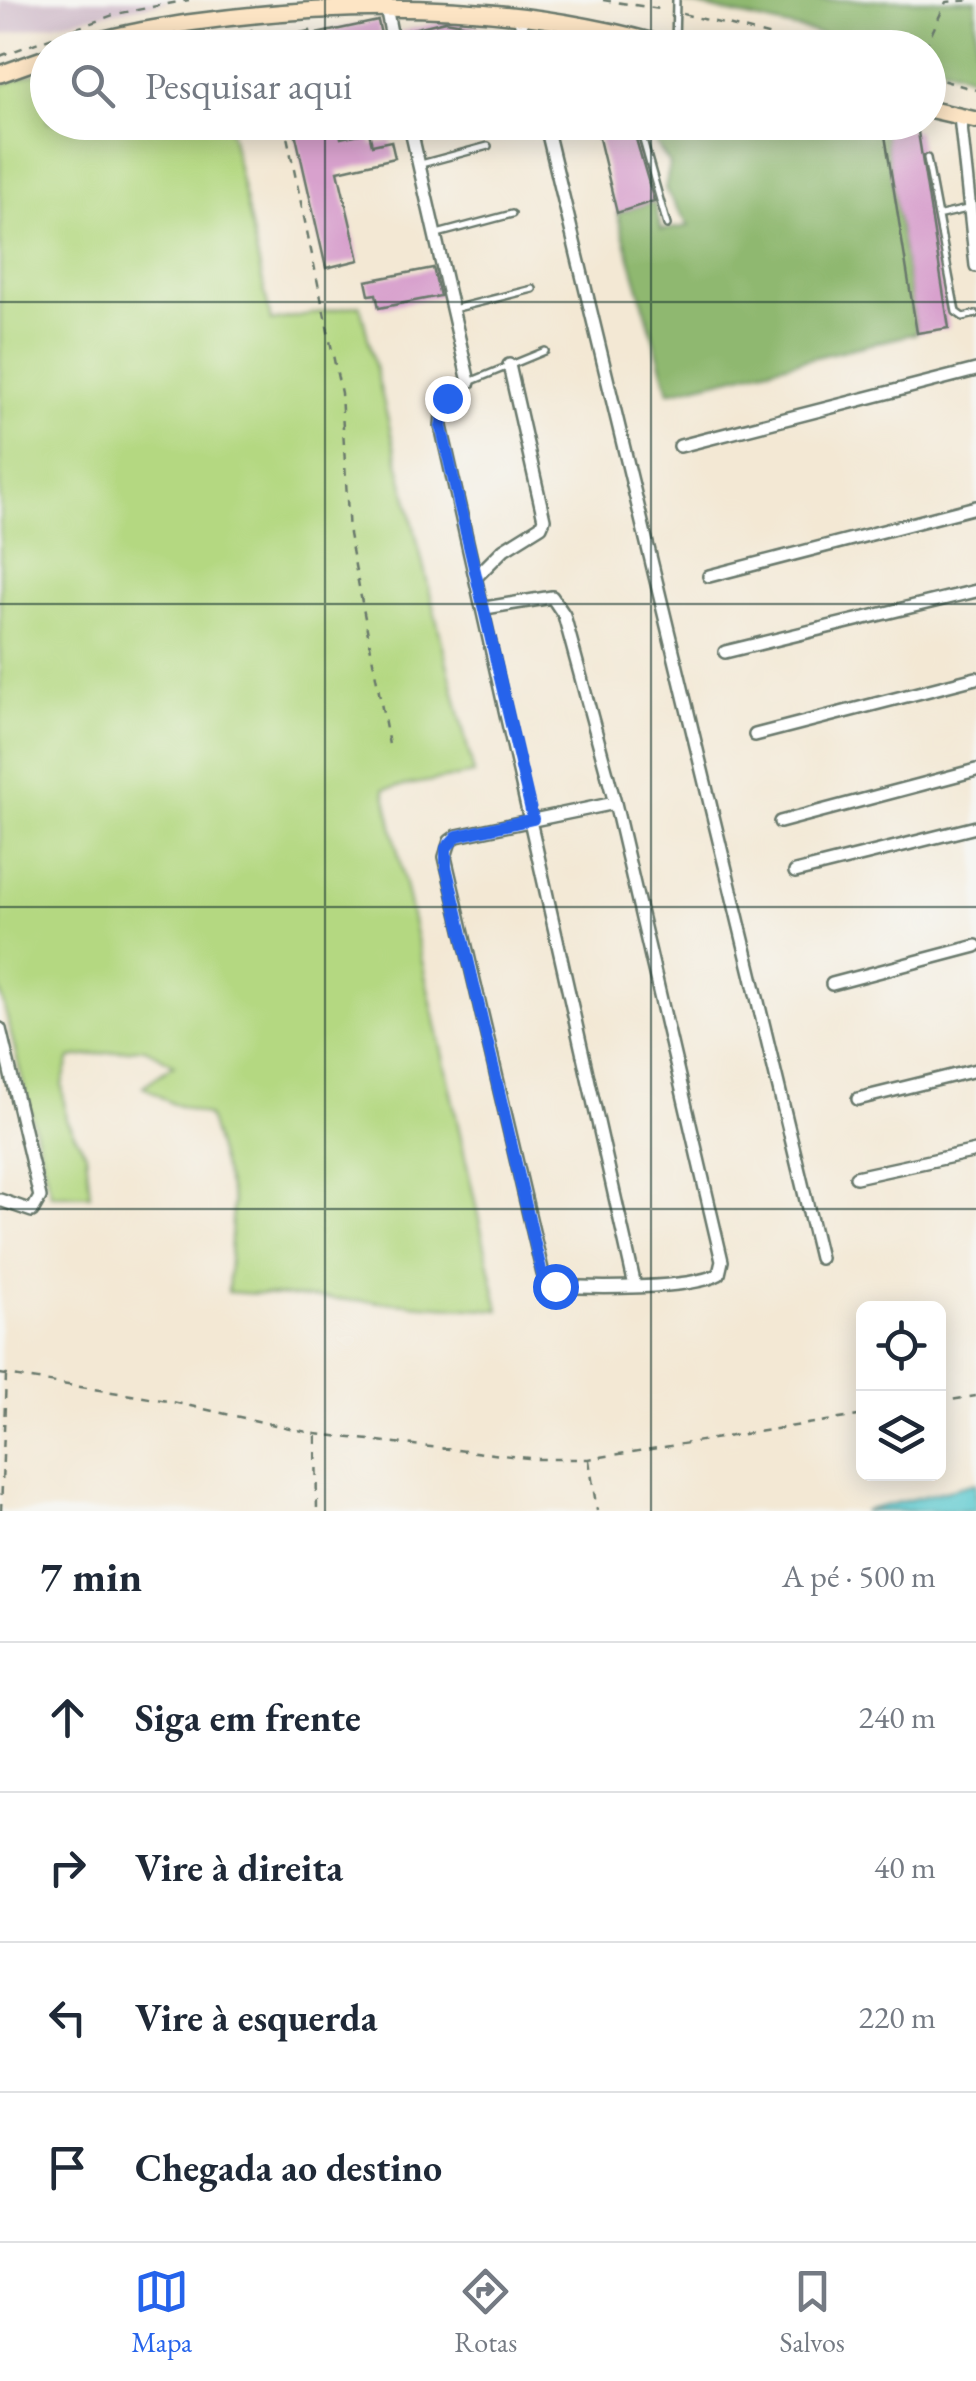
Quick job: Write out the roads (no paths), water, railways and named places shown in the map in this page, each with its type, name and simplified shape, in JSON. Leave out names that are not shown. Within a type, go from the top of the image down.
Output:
[{"type":"main road","points":[[165,30],[245,14],[362,3],[433,5],[519,16],[576,30]]},
{"type":"main road","points":[[0,74],[30,63]]},
{"type":"street","points":[[386,6],[391,30]]},
{"type":"street","points":[[519,16],[522,30]]},
{"type":"street","points":[[968,119],[968,209],[976,266]]},
{"type":"street","points":[[413,140],[469,382],[444,402],[441,426],[478,575],[635,1286]]},
{"type":"street","points":[[549,140],[820,1258]]},
{"type":"street","points":[[478,575],[504,550],[541,526],[544,519],[509,365]]},
{"type":"street","points":[[680,446],[976,370]]},
{"type":"street","points":[[709,576],[976,508]]},
{"type":"street","points":[[725,652],[976,591]]},
{"type":"street","points":[[485,608],[532,596],[558,601],[615,803],[722,1266],[719,1274],[707,1279],[635,1286],[555,1286],[542,1274],[446,866],[446,848],[457,836],[615,803]]},
{"type":"street","points":[[755,735],[976,678]]},
{"type":"street","points":[[780,822],[976,770]]},
{"type":"street","points":[[795,872],[976,826]]},
{"type":"street","points":[[832,984],[976,946]]},
{"type":"street","points":[[0,1029],[40,1197],[32,1211],[0,1200]]},
{"type":"street","points":[[858,1099],[976,1070]]},
{"type":"street","points":[[856,1177],[976,1151]]},
{"type":"lane","points":[[676,0],[676,30]]},
{"type":"lane","points":[[643,140],[667,225]]},
{"type":"lane","points":[[418,165],[488,146]]},
{"type":"lane","points":[[927,158],[941,215],[956,312],[963,317],[976,314]]},
{"type":"lane","points":[[941,215],[968,209]]},
{"type":"lane","points":[[434,235],[512,214]]},
{"type":"lane","points":[[450,309],[533,289]]},
{"type":"lane","points":[[469,382],[545,352]]},
{"type":"water","points":[[976,1483],[976,1511],[863,1511]]}]
